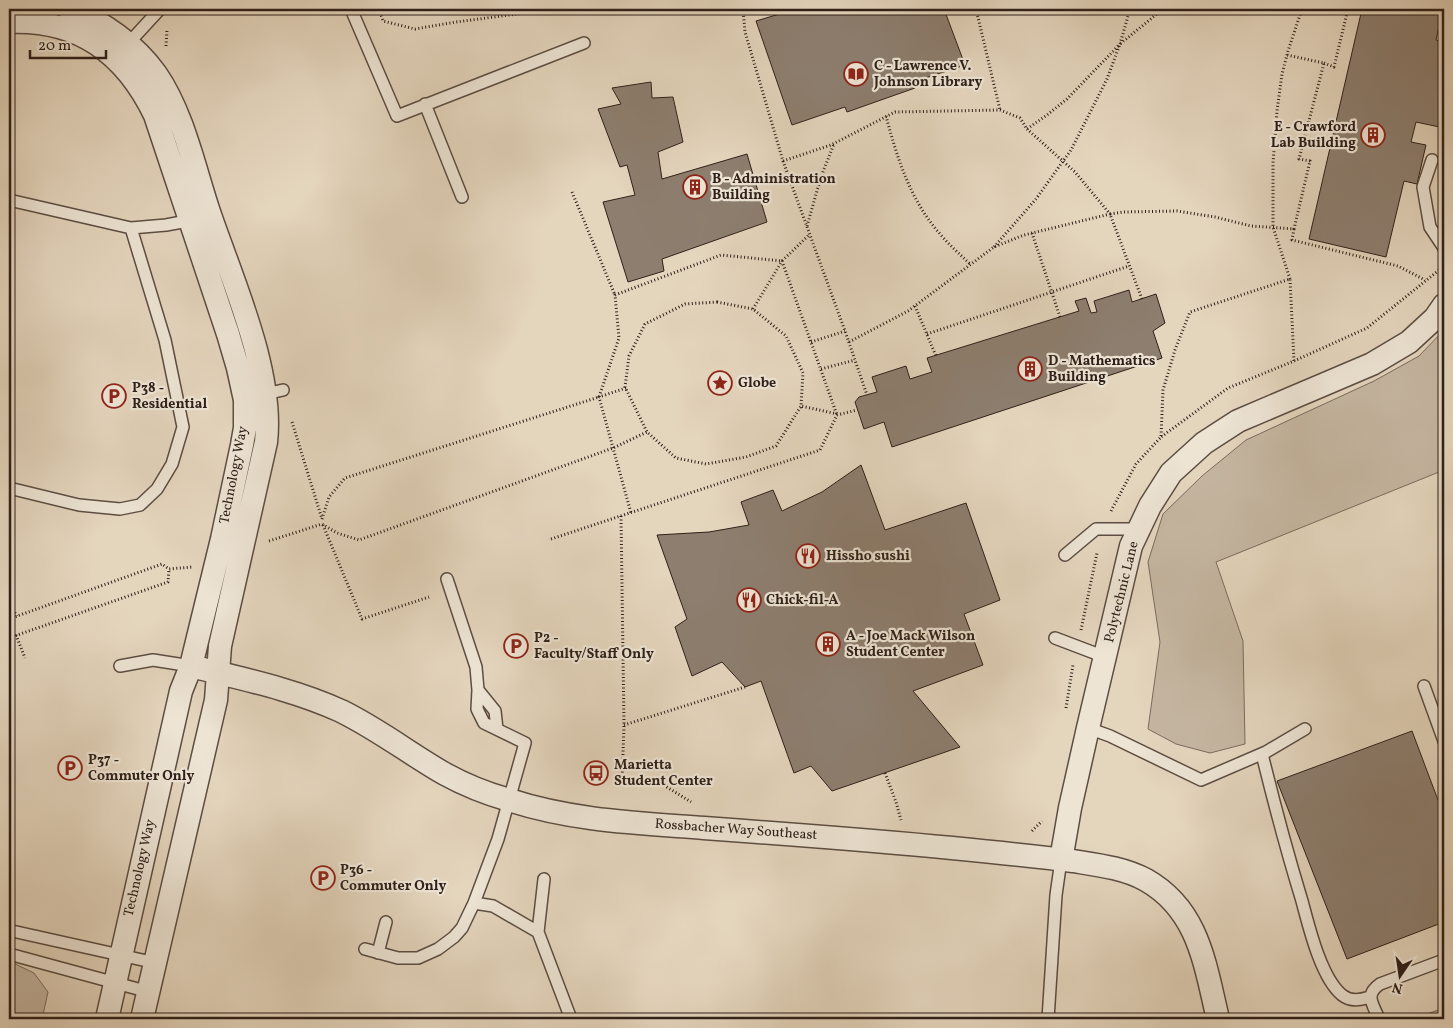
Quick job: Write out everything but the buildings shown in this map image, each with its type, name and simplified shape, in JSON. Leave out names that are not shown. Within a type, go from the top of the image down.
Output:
[{"type":"street","name":"Technology Way","points":[[69,9],[102,26],[122,52],[206,215],[228,334],[238,368],[264,395],[268,420],[266,442],[220,646],[216,700],[142,1019]]},
{"type":"street","name":"Technology Way","points":[[9,22],[43,23],[62,28],[100,46],[122,52]]},
{"type":"street","name":"Polytechnic Lane","points":[[1061,860],[1070,808],[1131,546],[1150,506],[1171,473],[1204,443],[1238,421],[1372,364],[1409,342],[1435,318],[1444,305]]},
{"type":"street","name":"Technology Way","points":[[107,1019],[181,691],[191,666],[218,558],[244,428],[264,395]]},
{"type":"street","name":"Rossbacher Way Southeast","points":[[191,666],[284,689],[323,703],[362,722],[446,775],[509,800],[562,815],[900,843],[1061,860],[1098,865],[1126,872],[1146,881],[1170,898],[1186,918],[1198,941],[1218,1019]]},
{"type":"lane","points":[[122,52],[160,9]]},
{"type":"lane","points":[[351,9],[397,116],[584,43]]},
{"type":"lane","points":[[425,104],[462,197]]},
{"type":"lane","points":[[1432,160],[1423,187],[1430,227],[1444,248]]},
{"type":"lane","points":[[9,200],[131,228],[166,225],[206,215]]},
{"type":"lane","points":[[9,488],[80,505],[120,509],[140,505],[157,489],[172,464],[183,427],[165,340],[131,228]]},
{"type":"lane","points":[[1065,555],[1096,529],[1139,529]]},
{"type":"lane","points":[[364,950],[398,958],[418,958],[438,949],[454,937],[462,928],[498,839],[525,743],[484,723],[477,709],[476,667],[447,579]]},
{"type":"lane","points":[[1055,638],[1106,657]]},
{"type":"lane","points":[[120,666],[153,660],[191,666]]},
{"type":"lane","points":[[1424,686],[1444,741]]},
{"type":"lane","points":[[1088,728],[1110,736],[1202,780],[1262,754],[1305,730]]},
{"type":"lane","points":[[1262,754],[1280,828],[1312,936],[1330,983],[1343,996],[1356,1001],[1370,997]]},
{"type":"lane","points":[[1048,1019],[1056,895],[1061,860]]},
{"type":"lane","points":[[544,878],[538,932],[571,1019]]},
{"type":"lane","points":[[474,902],[493,906],[538,932]]},
{"type":"lane","points":[[378,953],[386,922]]},
{"type":"lane","points":[[9,932],[12,930],[156,963]]},
{"type":"lane","points":[[9,954],[149,992]]},
{"type":"lane","points":[[1379,1019],[1370,997],[1373,989],[1380,984],[1444,960]]},
{"type":"path","points":[[379,9],[383,20],[415,29],[556,9]]},
{"type":"path","points":[[744,9],[745,32],[783,161],[867,395]]},
{"type":"path","points":[[976,9],[1000,110]]},
{"type":"path","points":[[849,342],[915,306],[971,265],[994,247],[1036,198],[1071,150],[1107,79],[1130,9]]},
{"type":"path","points":[[1027,129],[1067,99],[1120,44],[1163,9]]},
{"type":"path","points":[[1294,361],[1290,279],[1273,227],[1273,163],[1282,74],[1302,9]]},
{"type":"path","points":[[1287,55],[1334,67],[1348,9]]},
{"type":"path","points":[[1324,63],[1299,159],[1310,161],[1292,240],[1398,266],[1426,281]]},
{"type":"path","points":[[783,161],[834,143],[894,112],[1000,110],[1020,118],[1027,129],[1063,161],[1110,214],[1142,299]]},
{"type":"path","points":[[886,116],[897,156],[907,182],[940,234],[971,265]]},
{"type":"path","points":[[807,226],[819,184],[834,143]]},
{"type":"path","points":[[572,192],[616,295],[619,338],[599,397],[630,513]]},
{"type":"path","points":[[994,247],[1032,233],[1124,212],[1177,211],[1215,217],[1251,226],[1294,229]]},
{"type":"path","points":[[1032,233],[1060,317]]},
{"type":"path","points":[[753,309],[782,260],[810,234]]},
{"type":"path","points":[[616,295],[721,255],[782,260]]},
{"type":"path","points":[[551,539],[820,450],[837,415],[782,260]]},
{"type":"path","points":[[927,334],[1129,266]]},
{"type":"path","points":[[1066,709],[1077,646],[1099,545],[1113,507],[1136,464],[1161,437],[1228,388],[1367,328],[1444,266]]},
{"type":"path","points":[[1161,437],[1163,390],[1175,350],[1190,312],[1290,279]]},
{"type":"path","points":[[717,302],[753,309],[786,336],[804,373],[802,407],[776,446],[746,457],[706,464],[676,458],[647,432],[625,388],[630,356],[645,324],[685,304],[717,302]]},
{"type":"path","points":[[915,306],[936,356]]},
{"type":"path","points":[[811,342],[845,331]]},
{"type":"path","points":[[821,369],[855,360]]},
{"type":"path","points":[[322,519],[329,497],[345,478],[625,388]]},
{"type":"path","points":[[802,407],[837,415],[857,410]]},
{"type":"path","points":[[292,420],[322,524],[362,618],[429,597]]},
{"type":"path","points":[[243,550],[322,524],[337,533],[359,540],[613,448],[647,432]]},
{"type":"path","points":[[621,516],[624,724],[622,782],[662,784],[690,802],[700,803]]},
{"type":"path","points":[[9,619],[162,564],[169,569],[189,568],[218,558]]},
{"type":"path","points":[[9,638],[168,582],[169,569]]},
{"type":"path","points":[[9,604],[17,616]]},
{"type":"path","points":[[16,635],[25,658]]},
{"type":"path","points":[[624,724],[745,687]]},
{"type":"path","points":[[885,774],[902,824]]},
{"type":"path","points":[[1026,832],[1033,831],[1042,822],[1046,813]]},
{"type":"shaded area","points":[[1444,330],[1444,470],[1216,562],[1243,641],[1245,744],[1210,753],[1176,744],[1148,729],[1160,642],[1148,562],[1163,514],[1202,476],[1246,440],[1374,381],[1419,356]]},
{"type":"shaded area","points":[[9,961],[34,973],[48,992],[42,1019],[9,1019]]},
{"type":"shaded area","points":[[1444,1008],[1444,1019],[1413,1019]]},
{"type":"place","name":"C - Lawrence V. Johnson Library","points":[[856,74]]},
{"type":"place","name":"E - Crawford Lab Building","points":[[1373,135]]},
{"type":"place","name":"B - Administration Building","points":[[695,187]]},
{"type":"place","name":"D - Mathematics Building","points":[[1030,369]]},
{"type":"place","name":"Globe","points":[[720,383]]},
{"type":"place","name":"P38 - Residential","points":[[114,396]]},
{"type":"place","name":"Hissho sushi","points":[[808,556]]},
{"type":"place","name":"Chick-fil-A","points":[[749,600]]},
{"type":"place","name":"A - Joe Mack Wilson Student Center","points":[[828,644]]},
{"type":"place","name":"P2 - Faculty/Staff Only","points":[[516,646]]},
{"type":"place","name":"P37 - Commuter Only","points":[[70,768]]},
{"type":"place","name":"Marietta Student Center","points":[[596,773]]},
{"type":"place","name":"P36 - Commuter Only","points":[[323,878]]}]
